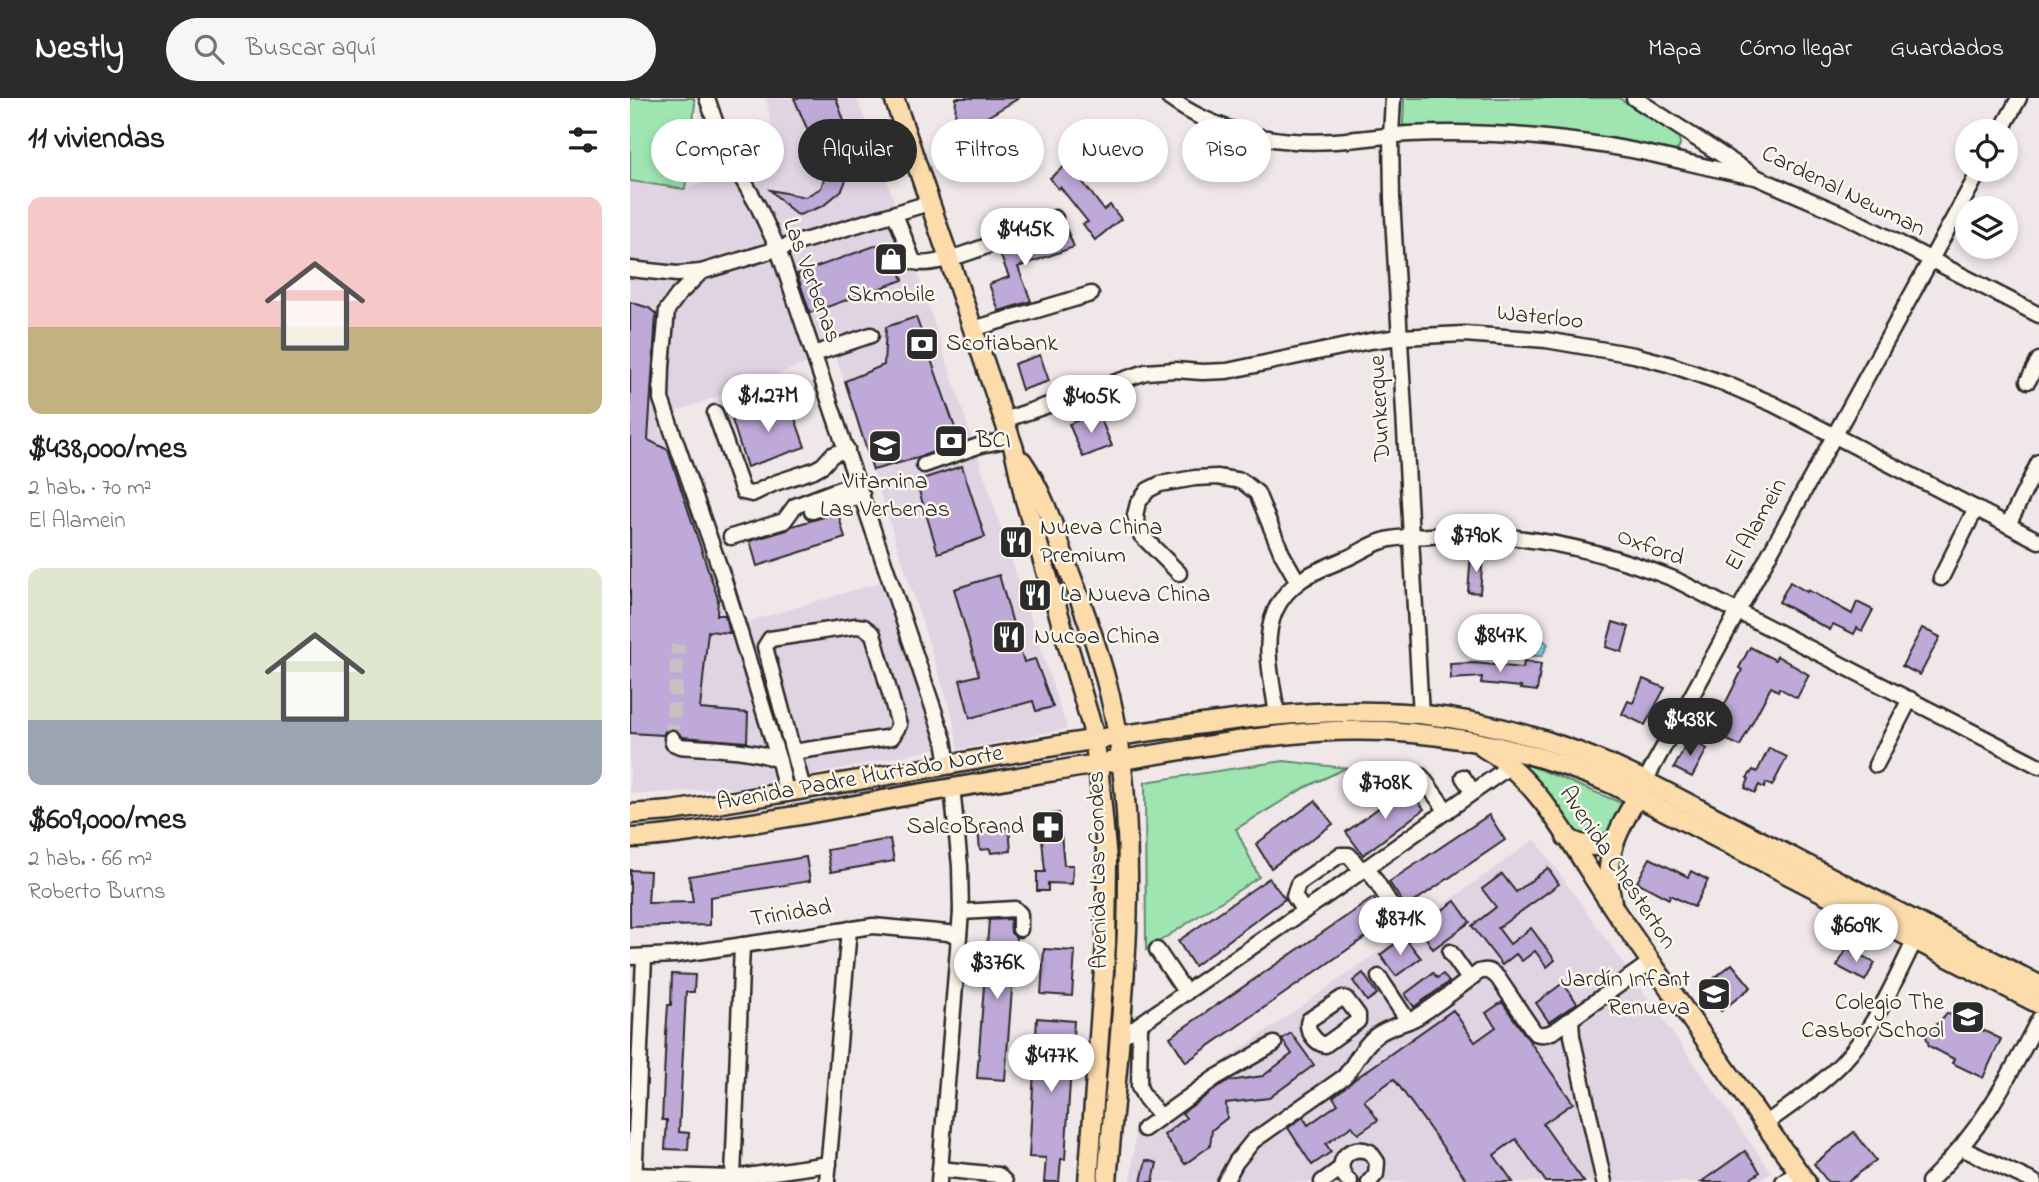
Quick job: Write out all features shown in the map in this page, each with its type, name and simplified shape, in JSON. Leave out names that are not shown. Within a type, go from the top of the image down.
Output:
[{"type":"main road","name":"Avenida Las Condes","points":[[894,98],[1012,444],[1025,500],[1094,739],[1107,860],[1106,944],[1088,1182]]},
{"type":"main road","name":"Avenida Las Condes","points":[[1012,444],[1040,493],[1077,591],[1101,663],[1118,736],[1124,786],[1128,881],[1126,976],[1107,1182]]},
{"type":"main road","name":"Avenida Padre Hurtado Norte","points":[[630,814],[693,808],[1094,739],[1217,722],[1352,712],[1422,715],[1481,724],[1539,738],[1598,759],[1641,789]]},
{"type":"main road","name":"Avenida Padre Hurtado Norte","points":[[630,838],[680,834],[767,821],[952,787],[1229,742],[1317,732],[1398,732],[1465,740]]},
{"type":"main road","points":[[1465,740],[1553,760],[1641,789],[2039,985]]},
{"type":"main road","name":"Avenida Chesterton","points":[[1465,740],[1495,754],[1533,789],[1765,1124],[1796,1178]]},
{"type":"main road","points":[[1641,789],[1915,940],[2039,1004]]},
{"type":"main road","name":"El Alamein","points":[[1615,911],[1609,892],[1607,871],[1614,841],[1641,789]]},
{"type":"main road","points":[[767,821],[795,791]]},
{"type":"main road","points":[[1566,837],[1579,844],[1593,846],[1614,841]]},
{"type":"street","name":"Las Verbenas","points":[[707,98],[724,147],[758,206],[778,249],[944,740],[948,765]]},
{"type":"street","points":[[1169,98],[1213,124],[1264,138],[1310,142],[1391,135],[1476,134],[1566,140],[1629,149],[1756,177]]},
{"type":"street","name":"Dunkerque","points":[[1392,98],[1391,135],[1400,337],[1422,715]]},
{"type":"street","name":"Cardenal Newman","points":[[1634,98],[1756,177],[1844,215],[2039,315]]},
{"type":"street","points":[[2008,119],[2019,98]]},
{"type":"street","name":"El Alamein","points":[[1641,789],[1973,182]]},
{"type":"street","points":[[630,269],[677,274],[701,272],[929,203]]},
{"type":"street","points":[[895,214],[913,261],[920,264],[949,259],[1055,218]]},
{"type":"street","points":[[701,272],[667,310],[661,399],[723,578],[779,761],[795,791]]},
{"type":"street","points":[[973,329],[1091,294]]},
{"type":"street","name":"Waterloo","points":[[1004,420],[1146,372],[1227,371],[1400,337],[1464,334],[1521,337],[1634,355],[1726,384],[1773,404],[2039,541]]},
{"type":"street","points":[[814,354],[872,335]]},
{"type":"street","points":[[2028,381],[2039,360]]},
{"type":"street","points":[[715,413],[746,494],[814,470],[832,455],[847,450]]},
{"type":"street","points":[[924,466],[981,445],[1012,444]]},
{"type":"street","points":[[2008,525],[2039,462]]},
{"type":"street","points":[[1179,573],[1141,534],[1135,515],[1138,503],[1148,490],[1160,484],[1217,477],[1242,481],[1257,493],[1282,555],[1298,582]]},
{"type":"street","points":[[812,511],[860,489]]},
{"type":"street","points":[[731,537],[784,521],[795,506],[860,489]]},
{"type":"street","points":[[1941,578],[1976,508]]},
{"type":"street","name":"Oxford","points":[[1277,716],[1269,636],[1275,612],[1298,582],[1315,571],[1380,542],[1411,537],[1497,536],[1585,550],[1674,579],[2039,766]]},
{"type":"street","points":[[793,752],[892,737],[897,732],[899,725],[873,634],[864,627],[770,639],[767,643],[765,648],[793,752],[795,791]]},
{"type":"street","points":[[1876,765],[1910,699]]},
{"type":"street","points":[[672,738],[673,743],[680,746],[760,753],[779,761]]},
{"type":"street","points":[[1121,1037],[1510,766]]},
{"type":"street","points":[[1421,776],[1447,811]]},
{"type":"street","points":[[1463,777],[1473,792]]},
{"type":"street","points":[[952,787],[960,866],[961,912],[940,1175],[998,1175],[1005,1182]]},
{"type":"street","points":[[1304,911],[1294,896],[1298,884],[1340,855],[1349,855],[1364,869],[1395,911]]},
{"type":"street","points":[[961,912],[1015,909],[1020,914],[1020,929]]},
{"type":"street","name":"Trinidad","points":[[637,957],[674,955],[849,929],[888,926],[960,934]]},
{"type":"street","points":[[828,1182],[849,929]]},
{"type":"street","points":[[1765,1124],[1828,1077],[1854,1050],[1872,1022],[1915,940]]},
{"type":"street","points":[[733,1178],[742,945]]},
{"type":"street","points":[[1157,950],[1186,993]]},
{"type":"street","points":[[1450,952],[1469,979]]},
{"type":"street","points":[[637,957],[633,1177],[733,1178],[829,1164]]},
{"type":"street","points":[[1225,1182],[1236,1162],[1253,1141],[1344,1077],[1377,1035],[1415,1018],[1479,972],[1491,972],[1535,1033],[1540,1035],[1548,1034],[1571,1019],[1651,962]]},
{"type":"street","points":[[1379,977],[1408,1021]]},
{"type":"street","points":[[1571,1019],[1572,1036],[1604,1182]]},
{"type":"street","points":[[1929,1182],[1961,1148],[1997,1099],[2039,1019]]},
{"type":"street","points":[[1140,1024],[1139,1087],[1161,1117]]},
{"type":"street","points":[[1352,1027],[1366,1046]]},
{"type":"street","points":[[1144,1129],[1215,1078],[1274,1044]]},
{"type":"street","points":[[1961,1148],[2034,1182]]},
{"type":"street","points":[[1350,1182],[1343,1175],[1342,1160],[1357,1149],[1370,1152],[1377,1162],[1372,1181]]},
{"type":"street","points":[[1322,1182],[1341,1168]]},
{"type":"shaded area","points":[[766,98],[857,98],[865,119],[798,119],[798,182],[887,182],[1067,729],[958,750],[953,718],[835,353],[673,413],[747,622],[881,582],[932,719],[935,749],[754,787],[630,793],[630,181],[685,189],[703,182],[784,182],[784,119],[770,119]]},
{"type":"shaded area","points":[[1535,839],[1771,1172],[1757,1182],[1131,1182],[1136,1123]]},
{"type":"green space","points":[[630,98],[694,98],[693,119],[651,119],[651,182],[686,182],[685,189],[630,181]]},
{"type":"green space","points":[[1404,98],[1619,98],[1676,135],[1680,144],[1676,151],[1670,154],[1407,129],[1403,124]]},
{"type":"green space","points":[[1284,761],[1346,768],[1304,788],[1236,829],[1259,877],[1146,950],[1145,782]]},
{"type":"green space","points":[[1522,762],[1624,804],[1613,830],[1597,835],[1575,832],[1549,806]]},
{"type":"water","points":[[1543,640],[1548,644],[1542,656],[1532,656],[1532,650]]},
{"type":"building","points":[[794,98],[836,98],[843,119],[803,119]]},
{"type":"building","points":[[956,98],[1019,98],[984,119],[955,119]]},
{"type":"building","points":[[1058,172],[1058,182],[1083,182],[1104,210],[1110,205],[1121,219],[1095,240],[1083,224],[1088,222],[1050,178]]},
{"type":"building","points":[[823,182],[845,182],[842,190],[823,206],[799,215],[770,190],[805,197],[821,188]]},
{"type":"building","points":[[1067,230],[1074,247],[1018,267],[1031,301],[999,311],[989,284],[1009,277],[1000,254]]},
{"type":"building","points":[[880,244],[892,250],[903,280],[810,313],[797,274]]},
{"type":"building","points":[[630,302],[649,308],[656,314],[648,440],[668,450],[718,599],[717,615],[725,615],[730,633],[708,631],[700,709],[748,713],[747,742],[682,737],[674,729],[666,730],[663,735],[630,733]]},
{"type":"building","points":[[916,317],[960,442],[873,470],[845,381],[884,365],[886,327]]},
{"type":"building","points":[[1040,355],[1049,381],[1022,390],[1014,364]]},
{"type":"building","points":[[789,401],[805,447],[747,467],[732,420]]},
{"type":"building","points":[[1098,412],[1112,446],[1083,457],[1069,424]]},
{"type":"building","points":[[962,466],[985,537],[938,553],[916,481]]},
{"type":"building","points":[[838,513],[845,538],[757,566],[750,541]]},
{"type":"building","points":[[1471,554],[1483,555],[1480,593],[1468,592]]},
{"type":"building","points":[[999,575],[1024,662],[1035,659],[1053,707],[1036,711],[1033,701],[970,718],[960,680],[979,675],[954,589]]},
{"type":"building","points":[[1790,582],[1852,614],[1857,602],[1873,610],[1862,631],[1857,628],[1854,634],[1833,624],[1830,630],[1779,602]]},
{"type":"building","points":[[1613,622],[1629,627],[1622,652],[1606,647]]},
{"type":"building","points":[[1922,628],[1940,637],[1920,675],[1902,666]]},
{"type":"building","points":[[1750,647],[1775,660],[1777,656],[1809,675],[1797,698],[1779,688],[1778,691],[1771,687],[1740,746],[1721,737],[1723,733],[1713,728],[1742,670],[1739,668]]},
{"type":"building","points":[[1524,661],[1541,664],[1537,691],[1481,683],[1482,677],[1451,679],[1450,664],[1475,663],[1523,668]]},
{"type":"building","points":[[1643,679],[1665,688],[1645,725],[1622,714],[1628,701],[1633,703]]},
{"type":"building","points":[[1689,739],[1707,749],[1692,777],[1674,768]]},
{"type":"building","points":[[1769,748],[1787,757],[1772,786],[1766,783],[1764,788],[1759,785],[1755,793],[1745,788],[1749,779],[1747,778],[1753,770],[1757,772]]},
{"type":"building","points":[[1407,787],[1424,809],[1363,855],[1346,832]]},
{"type":"building","points":[[1315,801],[1333,824],[1271,868],[1256,844]]},
{"type":"building","points":[[1059,813],[1064,865],[1073,865],[1072,884],[1048,883],[1048,891],[1037,891],[1037,872],[1045,872],[1042,839],[1038,839],[1035,816]]},
{"type":"building","points":[[1489,815],[1505,840],[1406,907],[1389,882]]},
{"type":"building","points":[[1009,827],[1011,851],[991,853],[990,849],[980,850],[978,830]]},
{"type":"building","points":[[890,839],[894,861],[831,872],[827,850]]},
{"type":"building","points":[[806,857],[810,881],[710,897],[710,925],[630,927],[630,870],[650,871],[648,903],[693,902],[689,876]]},
{"type":"building","points":[[1650,858],[1688,877],[1691,871],[1708,880],[1694,907],[1670,895],[1669,899],[1637,882]]},
{"type":"building","points":[[1548,868],[1559,884],[1498,928],[1510,944],[1531,928],[1555,960],[1547,967],[1535,951],[1522,961],[1516,954],[1502,965],[1472,926],[1496,907],[1482,889],[1502,874],[1516,892]]},
{"type":"building","points":[[1269,878],[1285,899],[1194,966],[1178,941]]},
{"type":"building","points":[[1373,898],[1390,920],[1186,1062],[1170,1037]]},
{"type":"building","points":[[1455,901],[1470,922],[1433,949],[1419,927]]},
{"type":"building","points":[[1010,919],[1011,933],[1016,937],[1005,1080],[977,1078],[989,920]]},
{"type":"building","points":[[1404,937],[1421,958],[1396,976],[1380,955]]},
{"type":"building","points":[[1847,948],[1875,963],[1865,981],[1837,966]]},
{"type":"building","points":[[1044,949],[1075,951],[1072,996],[1041,994]]},
{"type":"building","points":[[1732,964],[1751,987],[1721,1011],[1702,988]]},
{"type":"building","points":[[1363,973],[1377,994],[1367,1001],[1353,981]]},
{"type":"building","points":[[1433,973],[1437,978],[1443,974],[1449,982],[1414,1007],[1405,994]]},
{"type":"building","points":[[672,974],[695,975],[694,992],[686,992],[679,1132],[689,1133],[688,1150],[665,1149],[667,1120],[662,1120]]},
{"type":"building","points":[[1563,983],[1577,1003],[1549,1022],[1536,1003]]},
{"type":"building","points":[[1502,1002],[1573,1103],[1543,1124],[1584,1182],[1546,1182],[1516,1139],[1494,1155],[1513,1182],[1468,1182],[1394,1079],[1364,1100],[1378,1120],[1358,1134],[1352,1126],[1326,1144],[1331,1152],[1312,1165],[1288,1128],[1303,1117],[1308,1125],[1338,1104],[1333,1097],[1355,1079],[1453,1010],[1475,1042],[1496,1027],[1486,1013]]},
{"type":"building","points":[[1947,1013],[2001,1039],[1983,1078],[1952,1063],[1954,1059],[1929,1046],[1926,1036]]},
{"type":"building","points":[[1037,1018],[1074,1021],[1065,1159],[1061,1159],[1059,1182],[1044,1182],[1046,1158],[1029,1157]]},
{"type":"building","points":[[1291,1033],[1314,1065],[1269,1098],[1226,1103],[1227,1118],[1212,1130],[1210,1146],[1185,1164],[1164,1135],[1186,1118],[1182,1113],[1220,1086],[1229,1081],[1263,1076],[1292,1054],[1282,1039]]},
{"type":"building","points":[[1854,1132],[1876,1160],[1848,1182],[1828,1182],[1814,1164]]},
{"type":"building","points":[[1745,1151],[1760,1172],[1746,1182],[1701,1182]]},
{"type":"building","points":[[1146,1160],[1157,1163],[1153,1182],[1141,1182]]},
{"type":"tunnel","points":[[672,738],[678,645]]},
{"type":"place","name":"Skmobile","points":[[891,259]]},
{"type":"place","name":"Scotiabank","points":[[922,344]]},
{"type":"place","name":"BCI","points":[[951,441]]},
{"type":"place","name":"Vitamina Las Verbenas","points":[[885,446]]},
{"type":"place","name":"Nueva China Premium","points":[[1016,542]]},
{"type":"place","name":"La Nueva China","points":[[1035,595]]},
{"type":"place","name":"Nucoa China","points":[[1009,637]]},
{"type":"place","name":"SalcoBrand","points":[[1048,827]]},
{"type":"place","name":"Jardín Infant Renueva","points":[[1714,994]]},
{"type":"place","name":"Colegio The Casbor School","points":[[1968,1017]]}]
